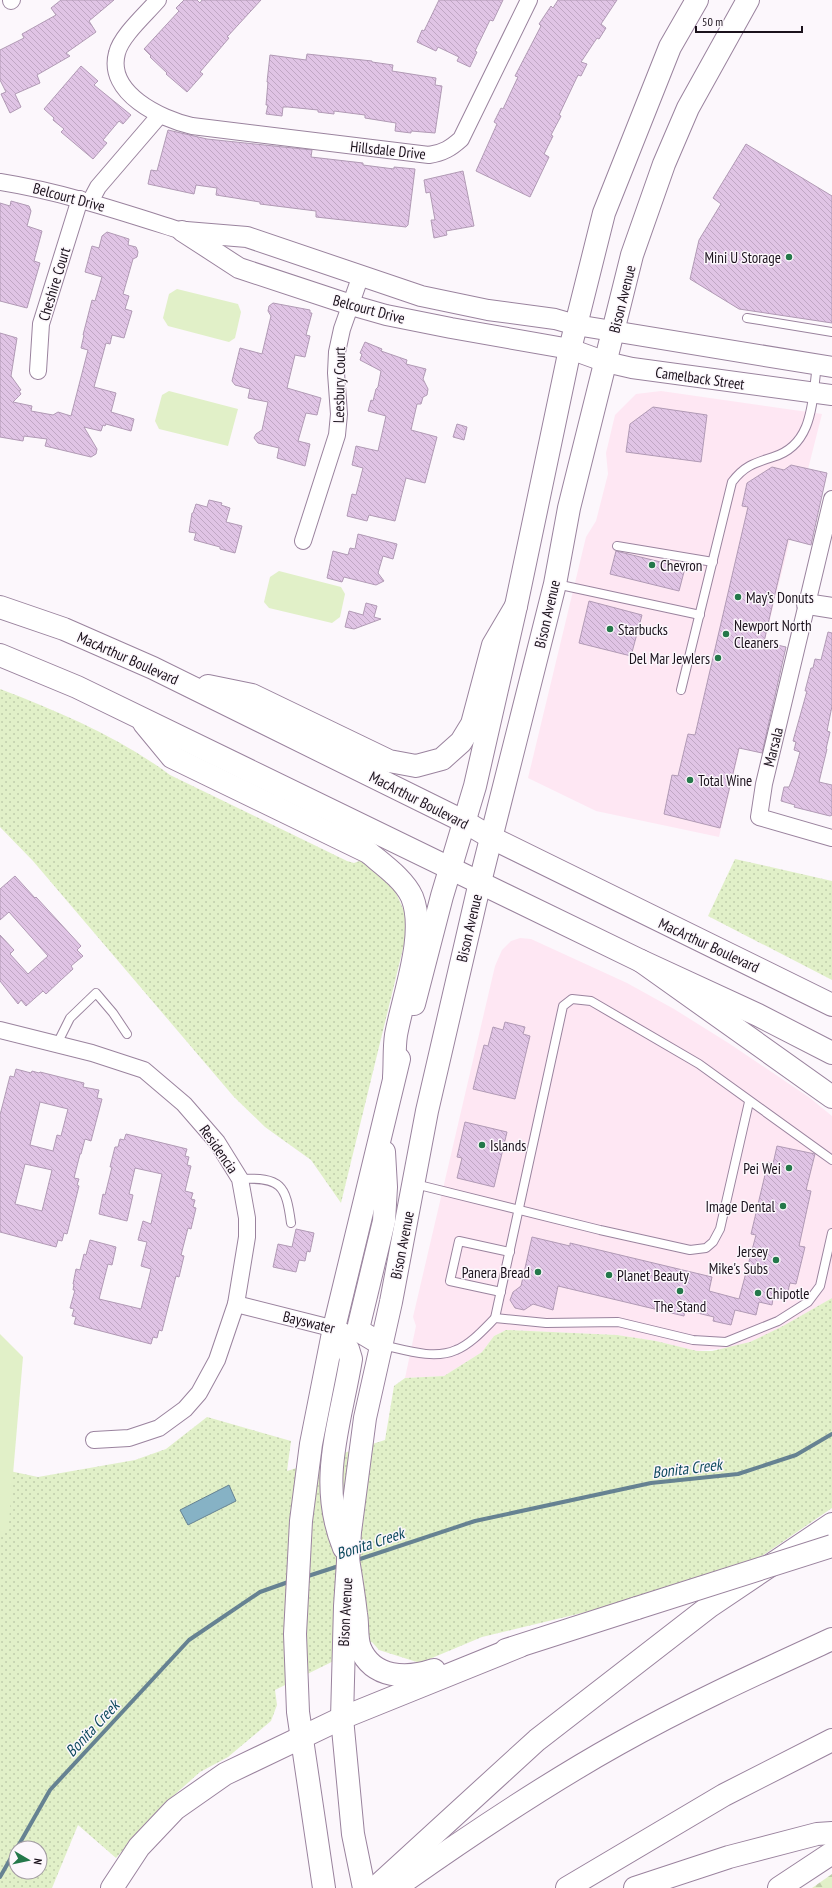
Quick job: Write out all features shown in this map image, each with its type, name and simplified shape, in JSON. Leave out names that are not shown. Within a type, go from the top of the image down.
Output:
[{"type":"main road","points":[[324,1888],[301,1738],[295,1634],[301,1521],[311,1444],[334,1328],[394,1077],[451,867],[475,786],[516,606],[570,348],[604,213],[670,48],[697,0]]},
{"type":"main road","name":"Bison Avenue","points":[[364,1888],[353,1834],[342,1718],[342,1683],[348,1559],[365,1418],[414,1184],[427,1111],[480,882],[554,584],[569,508],[632,255],[664,164],[688,108],[748,0]]},
{"type":"main road","points":[[179,681],[252,695],[389,761],[416,766],[442,759],[461,742],[472,724],[493,646],[516,606]]},
{"type":"main road","name":"MacArthur Boulevard","points":[[0,608],[64,629],[179,681],[464,822],[492,838],[832,1005]]},
{"type":"main road","points":[[0,655],[77,687],[832,1052]]},
{"type":"main road","points":[[139,718],[172,757],[368,852],[394,873],[411,896],[416,910],[417,924],[414,950],[396,1036],[394,1077]]},
{"type":"main road","points":[[642,961],[832,1096]]},
{"type":"main road","points":[[381,1344],[361,1332],[359,1325],[384,1221],[386,1187],[382,1126]]},
{"type":"main road","points":[[334,1328],[348,1349],[351,1359],[332,1454],[330,1487],[332,1506],[340,1540],[348,1559],[360,1647],[368,1661],[386,1674],[408,1676],[421,1674],[520,1646],[832,1546]]},
{"type":"main road","points":[[375,1888],[537,1740],[710,1606],[832,1524]]},
{"type":"main road","points":[[395,1888],[475,1831],[618,1744],[740,1681],[832,1639]]},
{"type":"main road","points":[[112,1888],[139,1846],[174,1810],[225,1774],[342,1718],[520,1646]]},
{"type":"main road","points":[[567,1888],[724,1795],[832,1740]]},
{"type":"main road","points":[[635,1888],[729,1857],[818,1834],[832,1833]]},
{"type":"main road","points":[[780,1887],[832,1853]]},
{"type":"street","name":"Hillsdale Drive","points":[[158,0],[121,42],[115,63],[117,74],[122,84],[150,110],[159,116],[192,126],[429,155],[442,152],[453,147],[466,131],[529,0]]},
{"type":"street","points":[[85,200],[159,116]]},
{"type":"street","name":"Belcourt Drive","points":[[0,182],[37,188],[85,200],[182,231],[247,237],[421,296],[488,310],[555,318],[576,325]]},
{"type":"street","name":"Cheshire Court","points":[[38,372],[41,324],[85,200]]},
{"type":"street","name":"Belcourt Drive","points":[[182,231],[239,268],[351,305],[386,315],[444,327],[570,348]]},
{"type":"street","name":"Leesbury Court","points":[[302,541],[337,435],[339,414],[336,373],[337,352],[342,330],[361,275]]},
{"type":"street","name":"Camelback Street","points":[[576,325],[824,366]]},
{"type":"street","name":"Camelback Street","points":[[570,348],[606,362],[632,368],[832,396]]},
{"type":"street","points":[[832,499],[807,604],[832,608]]},
{"type":"street","name":"Marsala","points":[[807,604],[764,784],[759,817],[832,838]]},
{"type":"street","name":"Residencia","points":[[0,1030],[92,1053],[144,1070],[184,1104],[217,1142],[240,1180],[247,1218],[247,1237],[236,1304],[217,1360],[198,1393],[185,1409],[160,1428],[129,1438],[94,1440]]},
{"type":"street","name":"Bayswater","points":[[236,1304],[334,1328],[381,1344]]},
{"type":"lane","points":[[747,318],[832,332]]},
{"type":"lane","points":[[681,690],[732,482],[747,466],[778,456],[798,443],[805,432],[809,419],[813,393],[824,366]]},
{"type":"lane","points":[[617,546],[713,562]]},
{"type":"lane","points":[[554,584],[700,615]]},
{"type":"lane","points":[[57,1044],[70,1018],[96,993],[113,1013],[127,1034]]},
{"type":"lane","points":[[381,1344],[433,1355],[456,1350],[478,1335],[495,1318],[520,1209],[563,1006],[572,999],[591,1001],[647,1032],[699,1064],[832,1160]]},
{"type":"lane","points":[[414,1184],[600,1230],[690,1250],[706,1248],[713,1242],[720,1229],[750,1102]]},
{"type":"lane","points":[[240,1180],[258,1178],[272,1181],[282,1188],[288,1199],[291,1223]]},
{"type":"lane","points":[[495,1318],[546,1323],[618,1322],[693,1340],[726,1342],[778,1322],[808,1302],[820,1286],[832,1233]]},
{"type":"lane","points":[[501,1292],[450,1281],[459,1241],[510,1252]]},
{"type":"shaded area","points":[[661,391],[822,414],[774,603],[719,837],[596,811],[528,778],[586,537],[596,521],[608,474],[606,453],[615,415],[636,394]]},
{"type":"shaded area","points":[[520,938],[531,939],[627,983],[674,1009],[730,1044],[810,1098],[832,1116],[832,1298],[783,1326],[750,1342],[727,1348],[697,1351],[656,1341],[617,1335],[506,1330],[494,1336],[482,1352],[444,1376],[405,1378],[416,1326],[413,1317],[495,966],[502,950],[511,941]]},
{"type":"green space","points":[[177,289],[238,304],[241,312],[235,338],[229,342],[168,326],[163,318],[169,294]]},
{"type":"green space","points":[[169,391],[238,409],[228,446],[159,429],[155,421],[162,395]]},
{"type":"green space","points":[[279,571],[341,587],[345,594],[340,617],[332,623],[269,608],[264,602],[270,577]]},
{"type":"green space","points":[[0,689],[88,726],[151,761],[170,775],[347,861],[354,863],[362,860],[392,884],[405,913],[406,936],[341,1203],[311,1160],[265,1127],[234,1097],[33,861],[0,827]]},
{"type":"green space","points":[[735,859],[832,881],[832,980],[708,916]]},
{"type":"green space","points":[[832,1298],[832,1508],[756,1560],[640,1599],[482,1637],[420,1663],[379,1650],[372,1642],[275,1690],[277,1705],[271,1721],[228,1757],[200,1772],[163,1805],[116,1858],[78,1825],[52,1888],[0,1888],[0,1469],[38,1477],[135,1460],[166,1449],[207,1417],[291,1441],[287,1471],[385,1440],[394,1386],[405,1378],[444,1376],[482,1352],[494,1336],[506,1330],[617,1335],[656,1341],[697,1351],[712,1351],[750,1342],[783,1326]]},
{"type":"green space","points":[[0,1334],[23,1357],[8,1533],[0,1533]]},
{"type":"green space","points":[[832,1874],[832,1888],[812,1888]]},
{"type":"water","points":[[229,1485],[236,1501],[188,1525],[180,1510]]},
{"type":"building","points":[[61,0],[114,0],[89,21],[96,32],[66,53],[70,56],[37,75],[40,83],[15,94],[21,107],[10,113],[1,94],[6,92],[0,80],[0,50],[24,38],[22,34],[56,15],[51,8]]},
{"type":"building","points":[[184,0],[197,0],[200,3],[202,0],[261,0],[227,37],[229,38],[200,72],[203,74],[187,92],[166,74],[167,73],[150,57],[151,56],[144,49],[179,11],[176,8]]},
{"type":"building","points":[[439,0],[503,0],[493,21],[490,20],[475,51],[477,52],[470,67],[457,61],[459,57],[438,47],[436,51],[417,42]]},
{"type":"building","points":[[558,0],[617,0],[601,24],[606,28],[599,39],[597,38],[581,62],[587,64],[581,76],[578,75],[559,115],[561,116],[551,135],[553,136],[544,154],[549,157],[530,197],[476,171],[497,124],[494,122],[501,108],[503,109],[518,77],[515,76],[541,26],[539,24],[551,6],[553,8]]},
{"type":"building","points":[[307,54],[372,61],[393,65],[392,71],[436,78],[435,85],[442,86],[435,133],[395,131],[396,123],[365,118],[365,115],[334,111],[334,114],[318,112],[318,110],[283,107],[282,116],[266,114],[268,105],[266,105],[270,55],[306,60]]},
{"type":"building","points":[[81,66],[98,81],[94,85],[131,115],[123,124],[119,121],[103,140],[107,143],[93,159],[61,132],[64,129],[53,120],[54,118],[44,109]]},
{"type":"building","points":[[168,130],[207,139],[312,150],[311,157],[363,163],[363,165],[394,169],[394,167],[415,169],[408,225],[406,227],[316,217],[316,211],[260,204],[260,202],[216,195],[217,188],[196,185],[194,194],[148,184],[151,170],[157,171]]},
{"type":"building","points":[[746,144],[832,196],[832,323],[739,309],[690,279],[699,240],[721,204],[713,198]]},
{"type":"building","points":[[463,171],[474,226],[446,231],[447,235],[434,238],[431,220],[435,220],[430,192],[426,193],[424,180]]},
{"type":"building","points":[[11,201],[29,206],[31,211],[27,226],[42,231],[34,261],[40,263],[27,308],[0,301],[0,203],[10,206]]},
{"type":"building","points":[[107,232],[129,239],[128,245],[136,247],[138,252],[137,257],[133,259],[123,294],[129,296],[125,309],[132,311],[124,338],[112,335],[110,344],[106,343],[94,387],[116,393],[111,412],[134,419],[131,431],[106,424],[105,426],[103,425],[101,431],[84,427],[97,449],[96,454],[91,457],[45,446],[47,439],[24,436],[23,441],[0,437],[0,333],[17,338],[11,376],[21,390],[19,391],[21,394],[13,402],[32,406],[31,411],[53,415],[58,412],[71,416],[88,350],[81,348],[83,335],[92,300],[95,301],[102,277],[85,272],[92,246],[99,248],[102,236]]},
{"type":"building","points":[[273,303],[310,310],[310,313],[312,313],[306,335],[310,336],[305,357],[295,355],[287,388],[321,398],[317,415],[306,413],[298,441],[310,444],[305,466],[277,458],[279,448],[258,443],[254,438],[256,434],[262,430],[268,402],[248,398],[250,389],[235,385],[232,381],[240,348],[262,354],[271,316],[268,311],[269,306]]},
{"type":"building","points":[[365,342],[382,349],[381,351],[407,360],[406,364],[426,369],[423,379],[428,389],[427,395],[423,397],[421,404],[417,404],[411,430],[437,437],[425,483],[406,478],[395,521],[369,515],[367,521],[347,516],[352,494],[356,495],[363,468],[352,465],[356,446],[378,451],[386,416],[368,411],[371,400],[373,401],[376,389],[378,387],[381,371],[360,360],[362,354],[360,353]]},
{"type":"building","points":[[653,407],[707,415],[701,462],[626,452],[630,424]]},
{"type":"building","points":[[457,424],[467,427],[464,440],[453,437]]},
{"type":"building","points":[[791,465],[827,473],[811,545],[788,539],[774,598],[764,642],[786,647],[762,753],[739,748],[720,828],[664,814],[672,775],[678,776],[688,734],[695,735],[748,507],[742,506],[747,483],[772,467],[784,470]]},
{"type":"building","points":[[209,500],[222,503],[221,505],[230,508],[226,522],[242,526],[235,553],[194,540],[196,533],[189,532],[192,513],[196,504],[207,507]]},
{"type":"building","points":[[358,534],[397,544],[393,559],[383,556],[378,573],[384,581],[376,585],[344,577],[342,582],[327,578],[333,551],[348,555],[350,548],[355,549]]},
{"type":"building","points":[[616,551],[685,568],[679,591],[610,574]]},
{"type":"building","name":"Starbucks","points":[[589,601],[642,615],[631,656],[579,643]]},
{"type":"building","points":[[366,603],[377,606],[374,617],[381,619],[354,629],[345,627],[349,611],[363,615]]},
{"type":"building","points":[[828,632],[832,633],[832,706],[827,731],[830,732],[819,782],[832,785],[832,815],[830,816],[794,807],[795,805],[781,801],[784,787],[789,787],[793,777],[800,752],[794,750],[796,742],[793,741],[807,691],[805,691],[811,668],[813,668],[815,659],[821,660]]},
{"type":"building","points":[[15,876],[81,946],[77,950],[83,956],[71,966],[73,969],[46,994],[43,991],[26,1006],[21,1000],[18,1004],[0,981],[0,935],[14,950],[10,954],[28,974],[48,956],[9,912],[0,920],[0,889]]},
{"type":"building","points":[[505,1022],[525,1027],[523,1034],[530,1036],[515,1099],[473,1089],[484,1045],[488,1046],[493,1027],[503,1030]]},
{"type":"building","points":[[16,1069],[31,1073],[32,1071],[40,1072],[84,1083],[83,1087],[99,1090],[97,1098],[102,1099],[91,1141],[85,1139],[80,1154],[74,1178],[79,1179],[77,1185],[79,1186],[67,1234],[64,1233],[62,1241],[58,1240],[56,1247],[0,1232],[0,1115],[10,1076],[14,1077]],"holes":[[[40,1102],[68,1109],[61,1136],[57,1135],[53,1151],[30,1145]],[[25,1164],[52,1170],[42,1211],[15,1204]]]},
{"type":"building","name":"Islands","points":[[465,1122],[507,1132],[494,1187],[457,1178],[462,1158],[457,1157]]},
{"type":"building","points":[[126,1134],[187,1149],[185,1156],[189,1157],[187,1165],[191,1166],[185,1191],[193,1193],[191,1199],[195,1200],[193,1207],[196,1208],[191,1229],[188,1228],[181,1255],[184,1256],[179,1277],[176,1276],[162,1331],[159,1330],[157,1338],[153,1337],[151,1344],[74,1324],[76,1317],[72,1316],[74,1309],[70,1308],[75,1290],[73,1290],[73,1284],[76,1269],[80,1270],[84,1254],[86,1255],[90,1240],[116,1247],[112,1265],[108,1264],[99,1299],[141,1309],[151,1269],[141,1266],[147,1242],[138,1240],[143,1221],[151,1224],[162,1174],[135,1168],[129,1194],[133,1195],[127,1221],[99,1214],[103,1194],[105,1195],[112,1167],[110,1167],[115,1147],[118,1147],[120,1139],[124,1140]]},
{"type":"building","points":[[777,1146],[815,1154],[806,1190],[811,1191],[799,1246],[805,1247],[796,1284],[790,1283],[787,1295],[774,1292],[772,1305],[759,1302],[756,1315],[735,1310],[731,1325],[713,1321],[714,1317],[685,1310],[684,1316],[558,1286],[553,1310],[533,1304],[524,1310],[515,1308],[510,1300],[513,1292],[521,1286],[532,1237],[570,1246],[570,1243],[712,1277],[709,1291],[739,1299],[756,1235],[751,1234],[768,1162],[773,1164]]},
{"type":"building","points":[[296,1229],[314,1233],[310,1252],[307,1251],[305,1261],[299,1260],[296,1272],[273,1267],[278,1244],[292,1247]]},
{"type":"waterway","name":"Bonita Creek","points":[[354,1561],[475,1521],[651,1483],[738,1474],[796,1455],[832,1434]]},
{"type":"waterway","name":"Bonita Creek","points":[[305,1577],[342,1565]]},
{"type":"waterway","name":"Bonita Creek","points":[[22,1840],[50,1790],[189,1640],[260,1592],[291,1581]]},
{"type":"waterway","name":"Bonita Creek","points":[[0,1877],[8,1863]]},
{"type":"place","name":"Mini U Storage","points":[[789,257]]},
{"type":"place","name":"Chevron","points":[[652,565]]},
{"type":"place","name":"May’s Donuts","points":[[738,597]]},
{"type":"place","name":"Starbucks","points":[[610,629]]},
{"type":"place","name":"Newport North Cleaners","points":[[726,634]]},
{"type":"place","name":"Del Mar Jewlers","points":[[718,658]]},
{"type":"place","name":"Total Wine","points":[[690,780]]},
{"type":"place","name":"Islands","points":[[482,1145]]},
{"type":"place","name":"Pei Wei","points":[[789,1168]]},
{"type":"place","name":"Image Dental","points":[[783,1206]]},
{"type":"place","name":"Jersey Mike's Subs","points":[[776,1260]]},
{"type":"place","name":"Panera Bread","points":[[538,1272]]},
{"type":"place","name":"Planet Beauty","points":[[609,1275]]},
{"type":"place","name":"The Stand","points":[[680,1291]]},
{"type":"place","name":"Chipotle","points":[[758,1293]]}]
